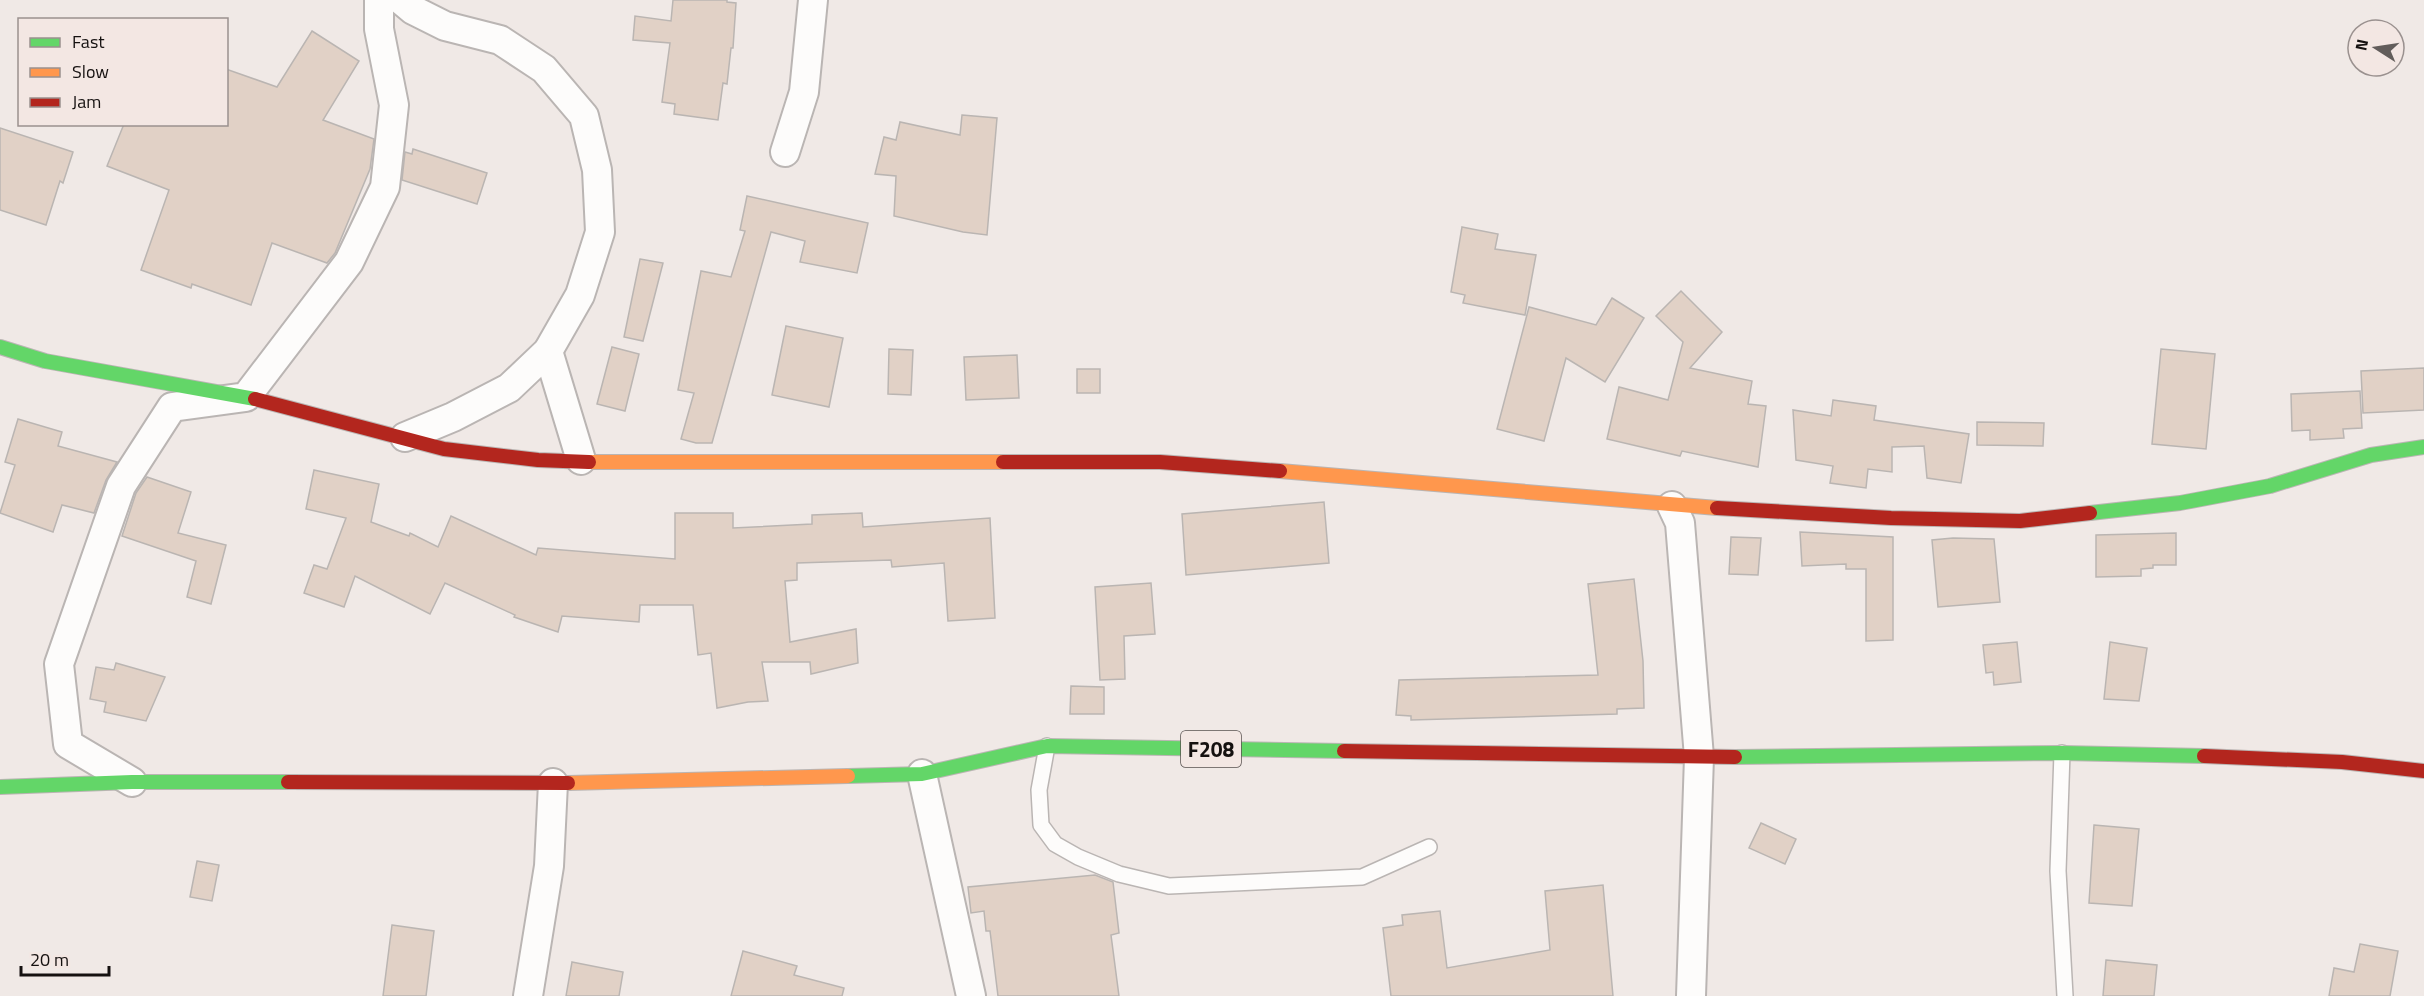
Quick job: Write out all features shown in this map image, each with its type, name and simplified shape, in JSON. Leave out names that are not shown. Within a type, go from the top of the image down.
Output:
[{"type":"street","points":[[132,782],[68,744],[59,664],[121,486],[172,407],[246,397],[349,262],[385,187],[394,105],[379,29],[379,0]]},
{"type":"street","points":[[401,0],[413,10],[445,26],[500,40],[544,69],[584,116],[597,170],[600,232],[580,295],[548,351],[509,388],[453,417],[405,437]]},
{"type":"street","points":[[785,152],[804,92],[813,0]]},
{"type":"street","points":[[0,347],[45,362],[246,397],[444,449],[538,460],[619,463],[1160,462],[1672,506],[1892,518],[2020,521],[2181,503],[2270,486],[2371,455],[2424,447]]},
{"type":"street","points":[[548,351],[581,460]]},
{"type":"street","points":[[1672,506],[1680,523],[1699,757],[1690,996]]},
{"type":"street","name":"F208","points":[[0,787],[132,782],[553,783],[922,774],[1047,746],[1699,757],[2166,754],[2342,762],[2424,771]]},
{"type":"street","points":[[922,774],[972,996]]},
{"type":"street","points":[[528,996],[549,866],[553,783]]},
{"type":"lane","points":[[1047,746],[1039,790],[1041,825],[1055,844],[1078,857],[1119,874],[1169,886],[1362,877],[1429,847]]},
{"type":"lane","points":[[2062,753],[2058,871],[2065,996]]},
{"type":"building","points":[[673,0],[727,0],[727,2],[736,3],[733,48],[731,48],[727,84],[723,83],[718,120],[674,114],[675,104],[662,102],[670,43],[633,40],[635,16],[671,21]]},
{"type":"building","points":[[312,31],[359,61],[323,120],[374,139],[370,169],[335,253],[327,263],[272,243],[251,305],[192,284],[191,288],[141,270],[169,190],[107,166],[123,126],[228,126],[228,70],[277,87]]},
{"type":"building","points":[[962,115],[997,118],[987,235],[963,232],[894,216],[896,176],[875,174],[884,137],[896,140],[900,122],[960,135]]},
{"type":"building","points":[[0,128],[73,152],[63,183],[60,181],[46,225],[0,210]]},
{"type":"building","points":[[413,149],[487,173],[477,204],[402,180],[405,152],[412,154]]},
{"type":"building","points":[[747,196],[868,223],[857,273],[800,262],[805,241],[771,232],[712,443],[696,443],[681,439],[694,393],[678,390],[701,271],[731,277],[745,231],[740,230]]},
{"type":"building","points":[[1462,227],[1498,234],[1495,249],[1536,255],[1525,315],[1463,303],[1465,295],[1451,292]]},
{"type":"building","points":[[640,259],[663,263],[643,341],[624,337]]},
{"type":"building","points":[[1681,291],[1722,332],[1690,368],[1752,381],[1748,404],[1766,406],[1758,467],[1682,451],[1680,456],[1607,439],[1619,387],[1668,400],[1683,342],[1656,316]]},
{"type":"building","points":[[1612,298],[1644,318],[1605,382],[1566,358],[1544,441],[1497,429],[1529,307],[1596,325]]},
{"type":"building","points":[[786,326],[843,338],[829,407],[772,395]]},
{"type":"building","points":[[612,347],[639,354],[625,411],[597,404]]},
{"type":"building","points":[[889,349],[913,350],[911,395],[888,394]]},
{"type":"building","points":[[2161,349],[2215,354],[2206,449],[2152,444]]},
{"type":"building","points":[[1017,355],[1019,398],[966,400],[964,357]]},
{"type":"building","points":[[2424,368],[2424,410],[2363,413],[2361,371]]},
{"type":"building","points":[[1077,369],[1100,369],[1100,393],[1077,393]]},
{"type":"building","points":[[2360,391],[2362,428],[2343,429],[2344,438],[2310,440],[2310,430],[2292,431],[2291,394]]},
{"type":"building","points":[[1833,400],[1876,406],[1874,420],[1969,434],[1961,483],[1927,478],[1924,446],[1892,447],[1892,472],[1868,469],[1866,488],[1830,483],[1833,466],[1796,460],[1793,410],[1831,416]]},
{"type":"building","points":[[18,419],[62,432],[58,446],[117,462],[106,480],[94,513],[62,505],[53,532],[0,513],[15,465],[5,462]]},
{"type":"building","points":[[1977,422],[2044,423],[2043,446],[1977,445]]},
{"type":"building","points":[[314,470],[379,484],[371,522],[409,536],[410,533],[438,547],[451,516],[536,555],[538,548],[675,559],[675,513],[733,513],[733,528],[812,524],[812,515],[862,513],[863,527],[990,518],[995,618],[948,621],[944,563],[892,567],[891,560],[797,563],[797,580],[785,581],[790,642],[856,629],[858,663],[811,674],[810,662],[762,662],[768,701],[717,708],[711,653],[698,655],[693,605],[640,605],[639,622],[562,616],[558,632],[514,617],[515,615],[445,583],[430,614],[355,576],[344,607],[304,593],[314,565],[327,569],[346,518],[306,509]]},
{"type":"building","points":[[147,477],[191,492],[178,533],[226,545],[211,604],[187,597],[196,561],[122,536],[136,493]]},
{"type":"building","points":[[1324,502],[1329,563],[1186,575],[1182,514]]},
{"type":"building","points":[[1800,532],[1893,537],[1893,640],[1866,641],[1866,569],[1846,569],[1846,564],[1802,566]]},
{"type":"building","points":[[2176,533],[2176,565],[2153,565],[2153,568],[2141,569],[2141,576],[2096,577],[2096,535]]},
{"type":"building","points":[[1731,537],[1761,538],[1758,575],[1729,574]]},
{"type":"building","points":[[1994,539],[2000,602],[1938,607],[1932,540]]},
{"type":"building","points":[[1634,579],[1643,661],[1644,708],[1617,709],[1617,714],[1411,720],[1411,716],[1396,715],[1399,680],[1598,675],[1588,584]]},
{"type":"building","points":[[1151,583],[1155,634],[1124,636],[1125,679],[1100,680],[1095,587]]},
{"type":"building","points":[[2017,642],[2021,682],[1994,685],[1993,672],[1986,673],[1983,645]]},
{"type":"building","points":[[2110,642],[2147,648],[2139,701],[2104,699]]},
{"type":"building","points":[[116,663],[165,677],[146,721],[104,712],[106,702],[90,699],[96,667],[114,670]]},
{"type":"building","points":[[1071,686],[1104,687],[1104,714],[1070,714]]},
{"type":"building","points":[[1761,823],[1796,839],[1785,864],[1749,848]]},
{"type":"building","points":[[2094,825],[2139,829],[2132,906],[2089,903]]},
{"type":"building","points":[[197,861],[219,865],[212,901],[190,897]]},
{"type":"building","points":[[1095,875],[1113,882],[1119,933],[1111,935],[1119,996],[998,996],[990,931],[986,931],[984,911],[971,913],[968,887]]},
{"type":"building","points":[[1603,885],[1613,996],[1391,996],[1383,928],[1403,925],[1402,915],[1440,911],[1447,968],[1550,950],[1545,891]]},
{"type":"building","points":[[392,925],[434,931],[426,996],[383,996]]},
{"type":"building","points":[[2360,944],[2398,951],[2390,996],[2329,996],[2334,968],[2354,972]]},
{"type":"building","points":[[743,951],[797,966],[794,975],[844,988],[842,996],[731,996]]},
{"type":"building","points":[[2106,960],[2157,965],[2154,996],[2103,996]]},
{"type":"building","points":[[572,962],[623,972],[619,996],[566,996]]},
{"type":"traffic: fast","points":[[0,347],[45,361],[255,399]]},
{"type":"traffic: fast","points":[[2090,513],[2180,503],[2270,486],[2371,455],[2424,447]]},
{"type":"traffic: fast","points":[[848,776],[922,774],[1047,746],[1344,751]]},
{"type":"traffic: fast","points":[[1735,757],[2062,753],[2204,756]]},
{"type":"traffic: fast","points":[[0,787],[132,782],[288,782]]},
{"type":"traffic: slow","points":[[589,462],[1003,462]]},
{"type":"traffic: slow","points":[[1280,471],[1717,508]]},
{"type":"traffic: slow","points":[[568,783],[848,776]]},
{"type":"traffic: jam","points":[[255,399],[444,449],[538,460],[589,462]]},
{"type":"traffic: jam","points":[[1003,462],[1160,462],[1280,471]]},
{"type":"traffic: jam","points":[[1717,508],[1891,518],[2020,521],[2090,513]]},
{"type":"traffic: jam","points":[[1344,751],[1735,757]]},
{"type":"traffic: jam","points":[[2204,756],[2342,762],[2424,771]]},
{"type":"traffic: jam","points":[[288,782],[568,783]]}]
